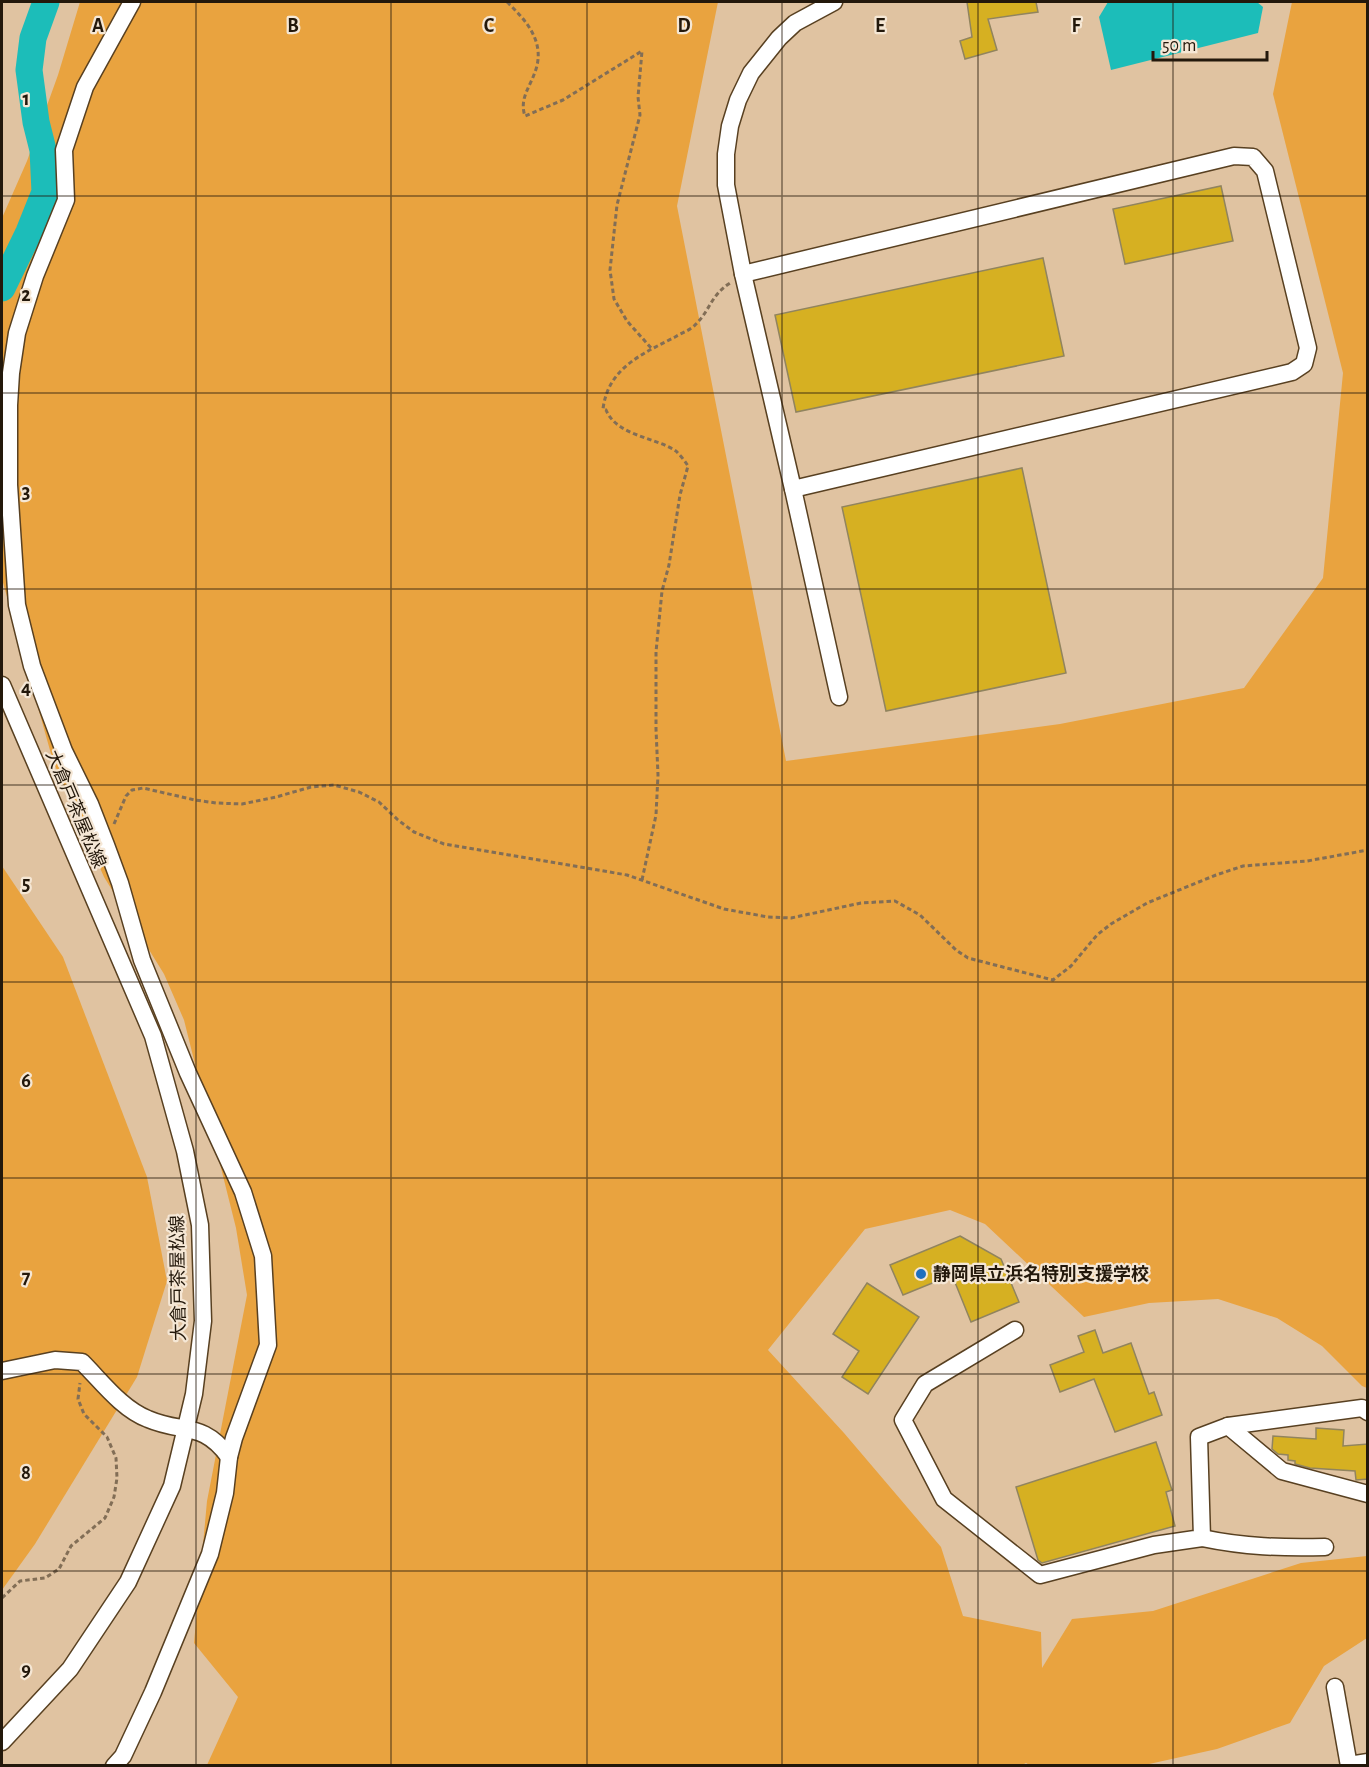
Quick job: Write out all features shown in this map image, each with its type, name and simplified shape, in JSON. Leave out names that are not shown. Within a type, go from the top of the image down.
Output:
[{"type":"street","points":[[114,1766],[123,1756],[170,1655],[210,1554],[225,1493],[229,1457],[234,1438],[268,1345],[263,1256],[243,1192],[188,1073],[142,960],[120,883],[106,845],[90,804],[64,751],[32,666],[17,605],[9,485],[9,405],[17,333],[35,276],[66,200],[64,150],[85,87],[132,2]]},
{"type":"street","points":[[834,2],[795,23],[779,38],[751,73],[738,100],[730,126],[726,154],[726,185],[743,274],[839,697]]},
{"type":"street","points":[[743,274],[1234,156],[1252,157],[1265,171],[1308,348],[1304,364],[1292,372],[793,489]]},
{"type":"street","name":"大倉戸茶屋松線","points":[[2,685],[153,1036],[185,1152],[200,1225],[203,1321],[194,1394],[172,1486],[128,1582],[69,1669],[2,1742]]},
{"type":"street","points":[[1016,1330],[925,1384],[903,1420],[944,1499],[1040,1575],[1154,1545],[1202,1539],[1266,1548],[1325,1547]]},
{"type":"street","points":[[2,1371],[55,1360],[82,1362],[121,1402],[148,1419],[200,1431],[219,1444],[229,1457]]},
{"type":"street","points":[[1202,1539],[1198,1437],[1228,1426],[1362,1408],[1368,1412]]},
{"type":"street","points":[[1228,1426],[1282,1470],[1350,1491],[1368,1494]]},
{"type":"street","points":[[1335,1687],[1349,1765],[1368,1762]]},
{"type":"path","points":[[507,2],[522,16],[533,32],[539,52],[536,71],[527,88],[522,107],[525,116],[563,100],[642,51],[638,97],[640,115],[617,205],[610,270],[614,299],[627,321],[652,349]]},
{"type":"path","points":[[642,880],[656,815],[658,775],[656,652],[662,591],[669,565],[680,495],[688,466],[676,452],[610,420],[606,410],[603,409],[605,394],[620,370],[652,349],[695,326],[721,288],[743,274]]},
{"type":"path","points":[[106,845],[126,796],[132,790],[143,788],[195,800],[242,804],[311,787],[334,785],[359,792],[379,802],[414,832],[444,844],[532,857],[627,875],[724,909],[768,917],[791,918],[861,903],[896,901],[920,915],[956,950],[968,958],[1053,980],[1071,966],[1097,935],[1147,903],[1243,866],[1307,861],[1368,850]]},
{"type":"path","points":[[2,1598],[20,1581],[45,1578],[59,1569],[71,1546],[105,1518],[114,1497],[117,1478],[116,1458],[107,1437],[84,1414],[78,1399],[82,1362]]},
{"type":"shaded area","points":[[80,2],[718,2],[677,206],[786,761],[1060,724],[1244,688],[1323,578],[1343,373],[1273,94],[1292,2],[1367,2],[1367,1388],[1362,1386],[1322,1346],[1277,1318],[1218,1299],[1149,1303],[1084,1317],[985,1224],[950,1210],[865,1229],[768,1350],[844,1433],[941,1547],[963,1616],[1041,1632],[1042,1668],[1072,1619],[1153,1611],[1301,1563],[1367,1556],[1367,1638],[1324,1666],[1290,1723],[1217,1749],[1140,1766],[1031,1766],[1026,1763],[1020,1766],[207,1765],[238,1697],[194,1643],[207,1501],[247,1295],[236,1228],[184,1020],[164,974],[104,877],[53,761],[2,579],[2,218],[27,161],[58,75]]},
{"type":"shaded area","points":[[2,866],[63,957],[147,1177],[167,1281],[137,1377],[35,1544],[2,1590]]},
{"type":"water","points":[[1108,2],[1257,2],[1263,7],[1258,33],[1111,70],[1099,17]]},
{"type":"building","points":[[967,2],[1036,2],[1038,12],[988,19],[997,50],[965,59],[960,41],[972,37]]},
{"type":"building","points":[[1221,186],[1233,241],[1125,264],[1113,209]]},
{"type":"building","points":[[1043,258],[1064,356],[796,412],[775,315]]},
{"type":"building","points":[[1022,468],[1066,673],[886,711],[842,507]]},
{"type":"building","points":[[960,1236],[1001,1259],[1019,1302],[971,1322],[952,1275],[903,1295],[890,1265]]},
{"type":"building","points":[[867,1283],[919,1317],[868,1394],[842,1377],[859,1351],[833,1334]]},
{"type":"building","points":[[1095,1330],[1103,1353],[1131,1343],[1149,1394],[1154,1392],[1162,1415],[1115,1432],[1094,1379],[1060,1392],[1050,1365],[1084,1352],[1078,1336]]},
{"type":"building","points":[[1316,1428],[1344,1430],[1343,1446],[1368,1444],[1368,1479],[1356,1480],[1355,1471],[1310,1468],[1295,1464],[1295,1461],[1288,1460],[1288,1455],[1278,1454],[1272,1449],[1273,1436],[1316,1439]]},
{"type":"building","points":[[1156,1442],[1172,1490],[1166,1492],[1175,1526],[1042,1563],[1038,1560],[1016,1487]]},
{"type":"waterway","points":[[2,288],[45,192],[43,150],[36,122],[29,70],[33,38],[46,2]]},
{"type":"place","name":"静岡県立浜名特別支援学校","points":[[921,1274]]}]
